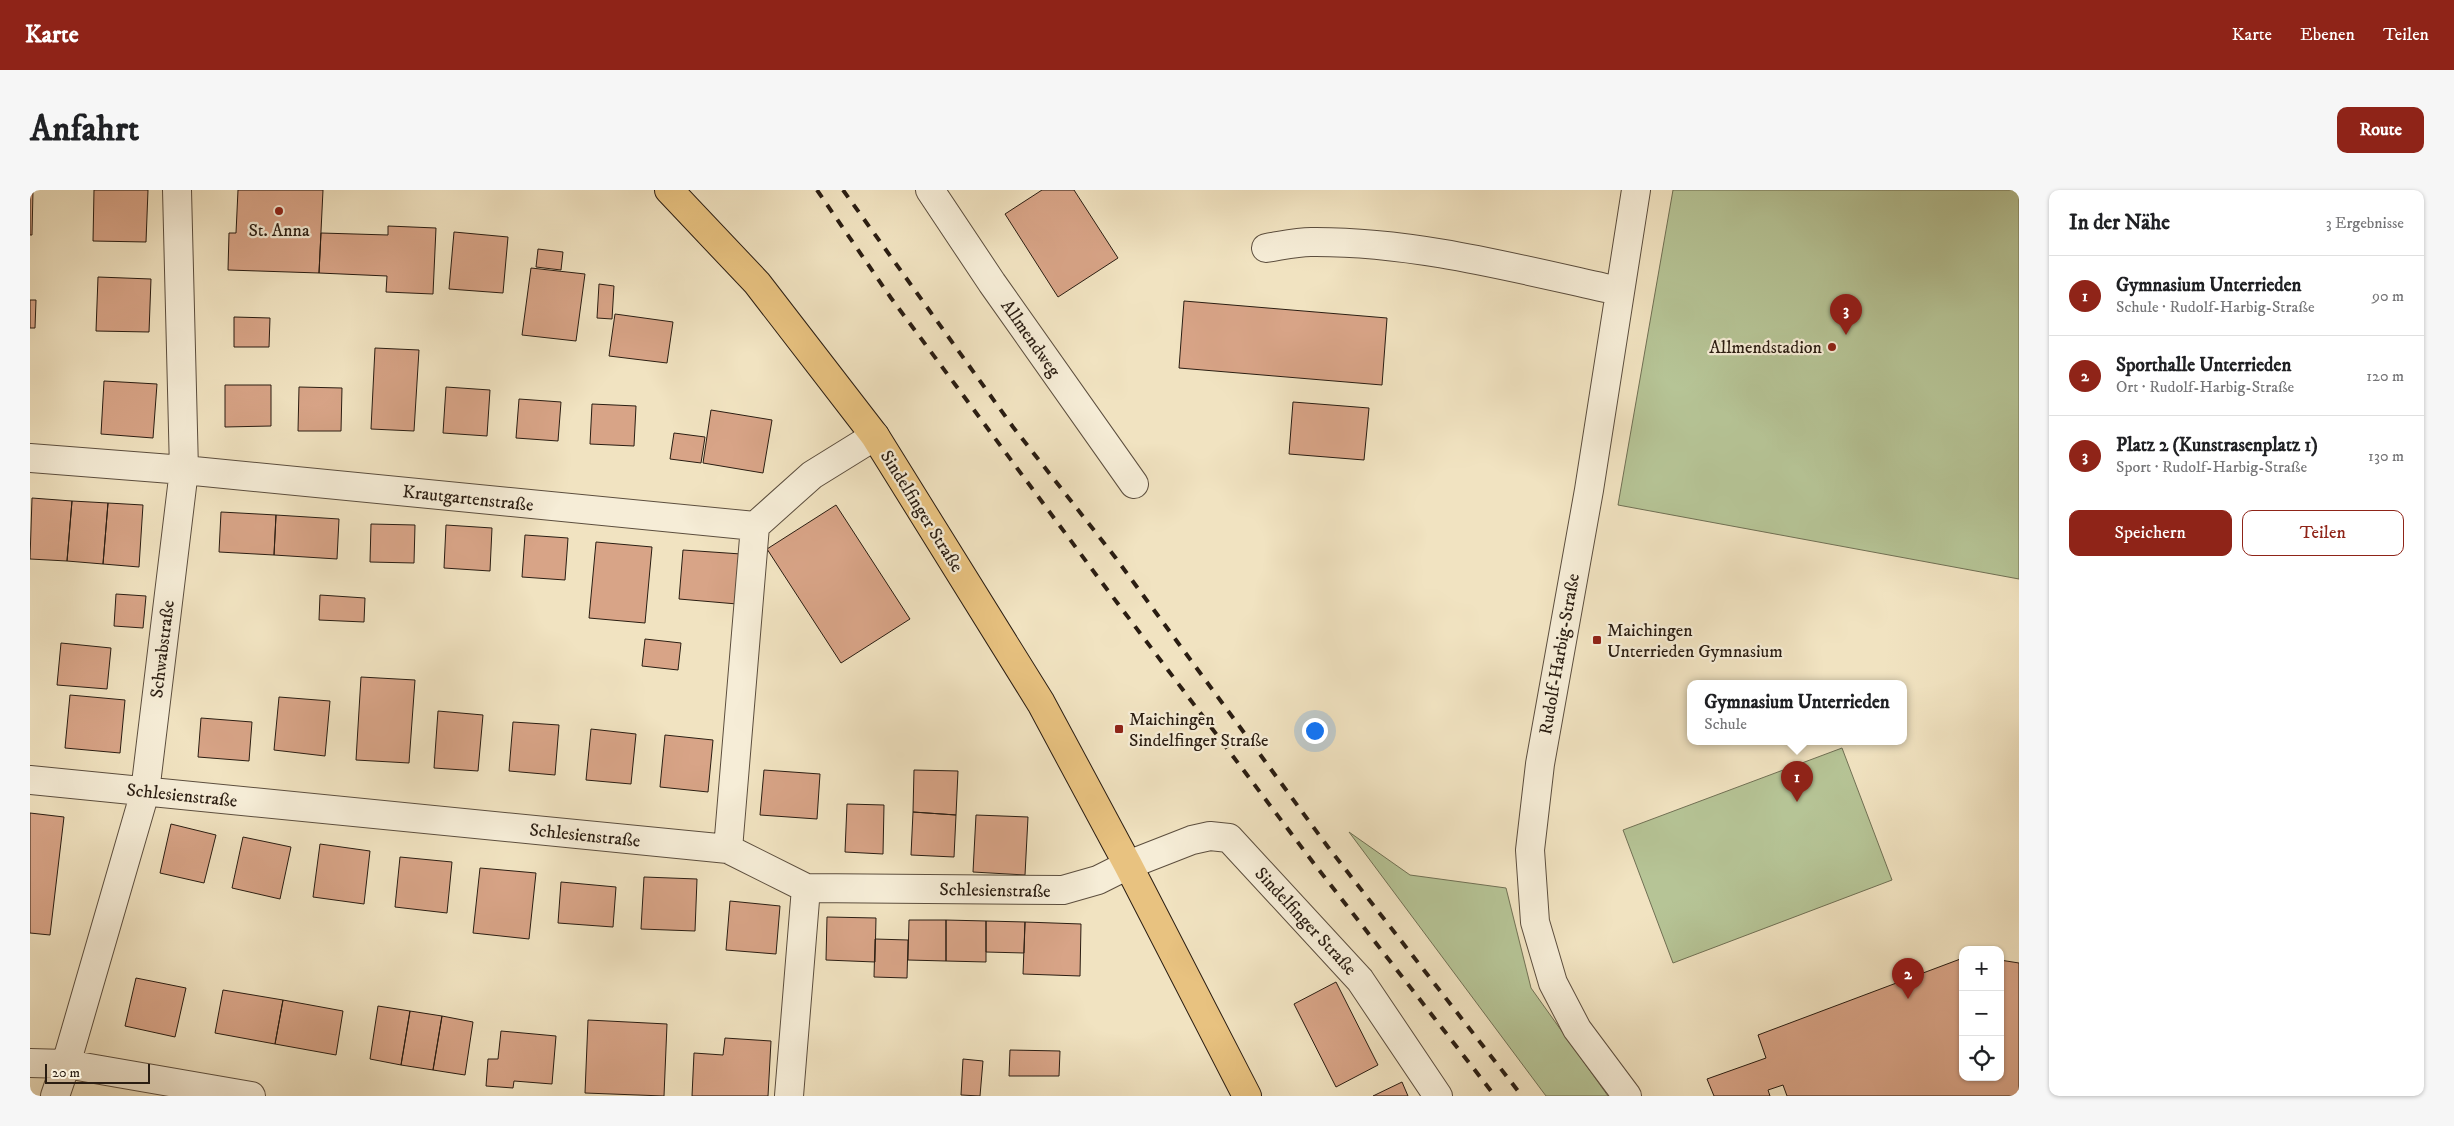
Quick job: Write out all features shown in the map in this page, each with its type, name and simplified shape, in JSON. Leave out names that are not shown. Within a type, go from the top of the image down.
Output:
[{"type":"main road","name":"Sindelfinger Straße","points":[[669,190],[757,283],[875,436],[1041,703],[1128,865],[1247,1096]]},
{"type":"street","name":"Schwabstraße","points":[[55,1096],[145,792],[184,470],[177,190]]},
{"type":"street","name":"Allmendweg","points":[[930,190],[992,283],[1134,484]]},
{"type":"street","name":"Rudolf-Harbig-Straße","points":[[1627,1096],[1577,1029],[1553,982],[1534,922],[1530,850],[1540,764],[1589,490],[1636,190]]},
{"type":"street","points":[[1266,248],[1310,242],[1402,248],[1488,263],[1619,291]]},
{"type":"street","points":[[728,849],[755,526],[812,475],[875,436]]},
{"type":"street","name":"Krautgartenstraße","points":[[30,458],[184,470],[755,526]]},
{"type":"street","name":"Schlesienstraße","points":[[30,780],[728,849],[806,888],[1063,890],[1098,880],[1128,865]]},
{"type":"street","name":"Sindelfinger Straße","points":[[1128,865],[1192,840],[1210,836],[1229,838],[1360,980],[1438,1096]]},
{"type":"street","points":[[789,1096],[806,888]]},
{"type":"street","points":[[30,1063],[66,1064],[251,1096]]},
{"type":"green space","name":"Allmendstadion","points":[[1673,190],[2019,190],[2019,579],[1618,505]]},
{"type":"green space","points":[[1842,748],[1892,880],[1673,963],[1623,830]]},
{"type":"green space","points":[[1349,832],[1410,875],[1506,888],[1531,988],[1608,1096],[1546,1096]]},
{"type":"building","points":[[30,190],[33,190],[32,235],[30,235]]},
{"type":"building","points":[[94,190],[148,190],[146,242],[93,241]]},
{"type":"building","name":"St. Anna","points":[[238,190],[323,190],[319,273],[228,270],[229,233],[236,233]]},
{"type":"building","points":[[1042,190],[1074,190],[1118,258],[1058,297],[1005,214]]},
{"type":"building","points":[[388,226],[436,228],[433,294],[386,292],[387,276],[319,273],[321,233],[388,235]]},
{"type":"building","points":[[454,232],[508,237],[503,293],[449,289]]},
{"type":"building","points":[[538,249],[563,252],[561,270],[536,267]]},
{"type":"building","points":[[531,268],[585,274],[576,341],[522,335]]},
{"type":"building","points":[[98,277],[151,279],[149,332],[96,331]]},
{"type":"building","points":[[599,284],[614,286],[612,319],[597,318]]},
{"type":"building","points":[[30,300],[36,300],[35,328],[30,328]]},
{"type":"building","points":[[1184,301],[1387,318],[1382,385],[1179,368]]},
{"type":"building","points":[[615,314],[673,322],[667,363],[609,356]]},
{"type":"building","points":[[234,317],[270,318],[269,347],[234,347]]},
{"type":"building","points":[[375,348],[419,350],[414,431],[371,429]]},
{"type":"building","points":[[104,381],[157,384],[153,438],[101,434]]},
{"type":"building","points":[[225,385],[271,385],[271,426],[225,427]]},
{"type":"building","points":[[299,387],[342,388],[341,431],[298,431]]},
{"type":"building","points":[[446,387],[490,390],[487,436],[443,433]]},
{"type":"building","points":[[519,399],[561,402],[558,441],[516,438]]},
{"type":"building","points":[[1293,402],[1369,408],[1364,460],[1289,454]]},
{"type":"building","points":[[592,404],[636,406],[634,446],[590,444]]},
{"type":"building","points":[[711,410],[772,420],[763,473],[703,463]]},
{"type":"building","points":[[674,433],[705,437],[701,463],[670,459]]},
{"type":"building","points":[[32,498],[72,501],[67,561],[30,559]]},
{"type":"building","points":[[72,501],[108,503],[103,564],[67,561]]},
{"type":"building","points":[[108,503],[143,505],[139,567],[103,564]]},
{"type":"building","points":[[836,505],[910,619],[841,663],[767,549]]},
{"type":"building","points":[[221,512],[276,515],[274,555],[219,552]]},
{"type":"building","points":[[276,515],[339,519],[337,559],[274,555]]},
{"type":"building","points":[[371,524],[415,525],[414,563],[370,562]]},
{"type":"building","points":[[446,525],[492,528],[490,571],[444,568]]},
{"type":"building","points":[[525,535],[568,538],[565,580],[522,577]]},
{"type":"building","points":[[596,542],[652,547],[645,623],[589,618]]},
{"type":"building","points":[[683,550],[741,554],[737,604],[679,599]]},
{"type":"building","points":[[116,594],[146,596],[143,628],[114,626]]},
{"type":"building","points":[[320,595],[365,598],[364,622],[319,620]]},
{"type":"building","points":[[645,639],[681,643],[678,670],[642,666]]},
{"type":"building","points":[[61,643],[111,648],[107,689],[57,685]]},
{"type":"building","points":[[361,677],[415,680],[409,763],[356,760]]},
{"type":"building","points":[[70,695],[125,700],[120,753],[65,748]]},
{"type":"building","points":[[279,697],[330,701],[325,756],[274,750]]},
{"type":"building","points":[[438,711],[483,715],[478,771],[434,768]]},
{"type":"building","points":[[201,718],[252,722],[249,761],[198,757]]},
{"type":"building","points":[[513,722],[559,725],[555,775],[509,771]]},
{"type":"building","points":[[591,729],[636,734],[631,784],[586,780]]},
{"type":"building","points":[[665,735],[713,740],[708,792],[660,787]]},
{"type":"building","points":[[764,770],[820,774],[817,819],[760,815]]},
{"type":"building","points":[[914,770],[958,771],[956,815],[913,812]]},
{"type":"building","points":[[847,804],[884,805],[883,854],[845,852]]},
{"type":"building","points":[[913,812],[956,815],[954,857],[911,855]]},
{"type":"building","points":[[30,813],[64,817],[50,935],[30,933]]},
{"type":"building","points":[[976,815],[1028,817],[1025,875],[973,872]]},
{"type":"building","points":[[171,824],[216,835],[204,883],[160,873]]},
{"type":"building","points":[[243,837],[291,847],[280,899],[232,888]]},
{"type":"building","points":[[320,844],[370,851],[364,904],[313,897]]},
{"type":"building","points":[[400,857],[452,862],[447,913],[395,907]]},
{"type":"building","points":[[480,868],[536,873],[529,939],[473,933]]},
{"type":"building","points":[[644,877],[697,879],[695,931],[641,929]]},
{"type":"building","points":[[561,882],[616,887],[613,927],[558,923]]},
{"type":"building","points":[[730,901],[780,906],[776,954],[726,950]]},
{"type":"building","points":[[827,917],[876,918],[875,962],[826,960]]},
{"type":"building","points":[[909,920],[946,920],[946,961],[908,960]]},
{"type":"building","points":[[946,920],[986,921],[986,962],[946,961]]},
{"type":"building","points":[[986,921],[1025,922],[1024,953],[986,952]]},
{"type":"building","points":[[1025,922],[1081,924],[1080,976],[1023,974]]},
{"type":"building","points":[[875,939],[908,940],[907,978],[874,977]]},
{"type":"building","points":[[1959,960],[1959,1081],[2004,1081],[2004,961],[2019,963],[2019,1096],[1787,1096],[1783,1085],[1768,1090],[1770,1096],[1714,1096],[1707,1079],[1766,1058],[1758,1035]]},
{"type":"building","points":[[136,978],[186,988],[175,1037],[125,1026]]},
{"type":"building","points":[[1336,982],[1378,1065],[1336,1087],[1294,1004]]},
{"type":"building","points":[[223,990],[283,1000],[275,1044],[215,1033]]},
{"type":"building","points":[[283,1000],[343,1011],[336,1055],[275,1044]]},
{"type":"building","points":[[378,1006],[410,1011],[401,1065],[370,1059]]},
{"type":"building","points":[[410,1011],[442,1016],[433,1070],[401,1065]]},
{"type":"building","points":[[442,1016],[473,1022],[465,1075],[433,1070]]},
{"type":"building","points":[[588,1020],[667,1024],[664,1096],[585,1093]]},
{"type":"building","points":[[501,1031],[556,1036],[552,1084],[514,1081],[513,1088],[486,1086],[488,1059],[498,1059]]},
{"type":"building","points":[[725,1038],[771,1041],[768,1096],[692,1096],[694,1053],[723,1055]]},
{"type":"building","points":[[1010,1050],[1060,1051],[1059,1076],[1009,1076]]},
{"type":"building","points":[[963,1059],[983,1061],[980,1096],[961,1095]]},
{"type":"building","points":[[1402,1082],[1408,1096],[1373,1096]]},
{"type":"railway","points":[[817,190],[891,298],[1097,576],[1312,861],[1495,1096]]},
{"type":"railway","points":[[843,190],[1013,427],[1115,557],[1328,847],[1522,1096]]},
{"type":"place","name":"St. Anna","points":[[279,211]]},
{"type":"place","name":"Platz 2 (Kunstrasenplatz 1)","points":[[1846,335]]},
{"type":"place","name":"Allmendstadion","points":[[1832,347]]},
{"type":"place","name":"Maichingen Unterrieden Gymnasium","points":[[1597,640]]},
{"type":"place","name":"Maichingen Sindelfinger Straße","points":[[1119,729]]},
{"type":"place","name":"Gymnasium Unterrieden","points":[[1797,802]]},
{"type":"place","name":"Sporthalle Unterrieden","points":[[1908,999]]}]
